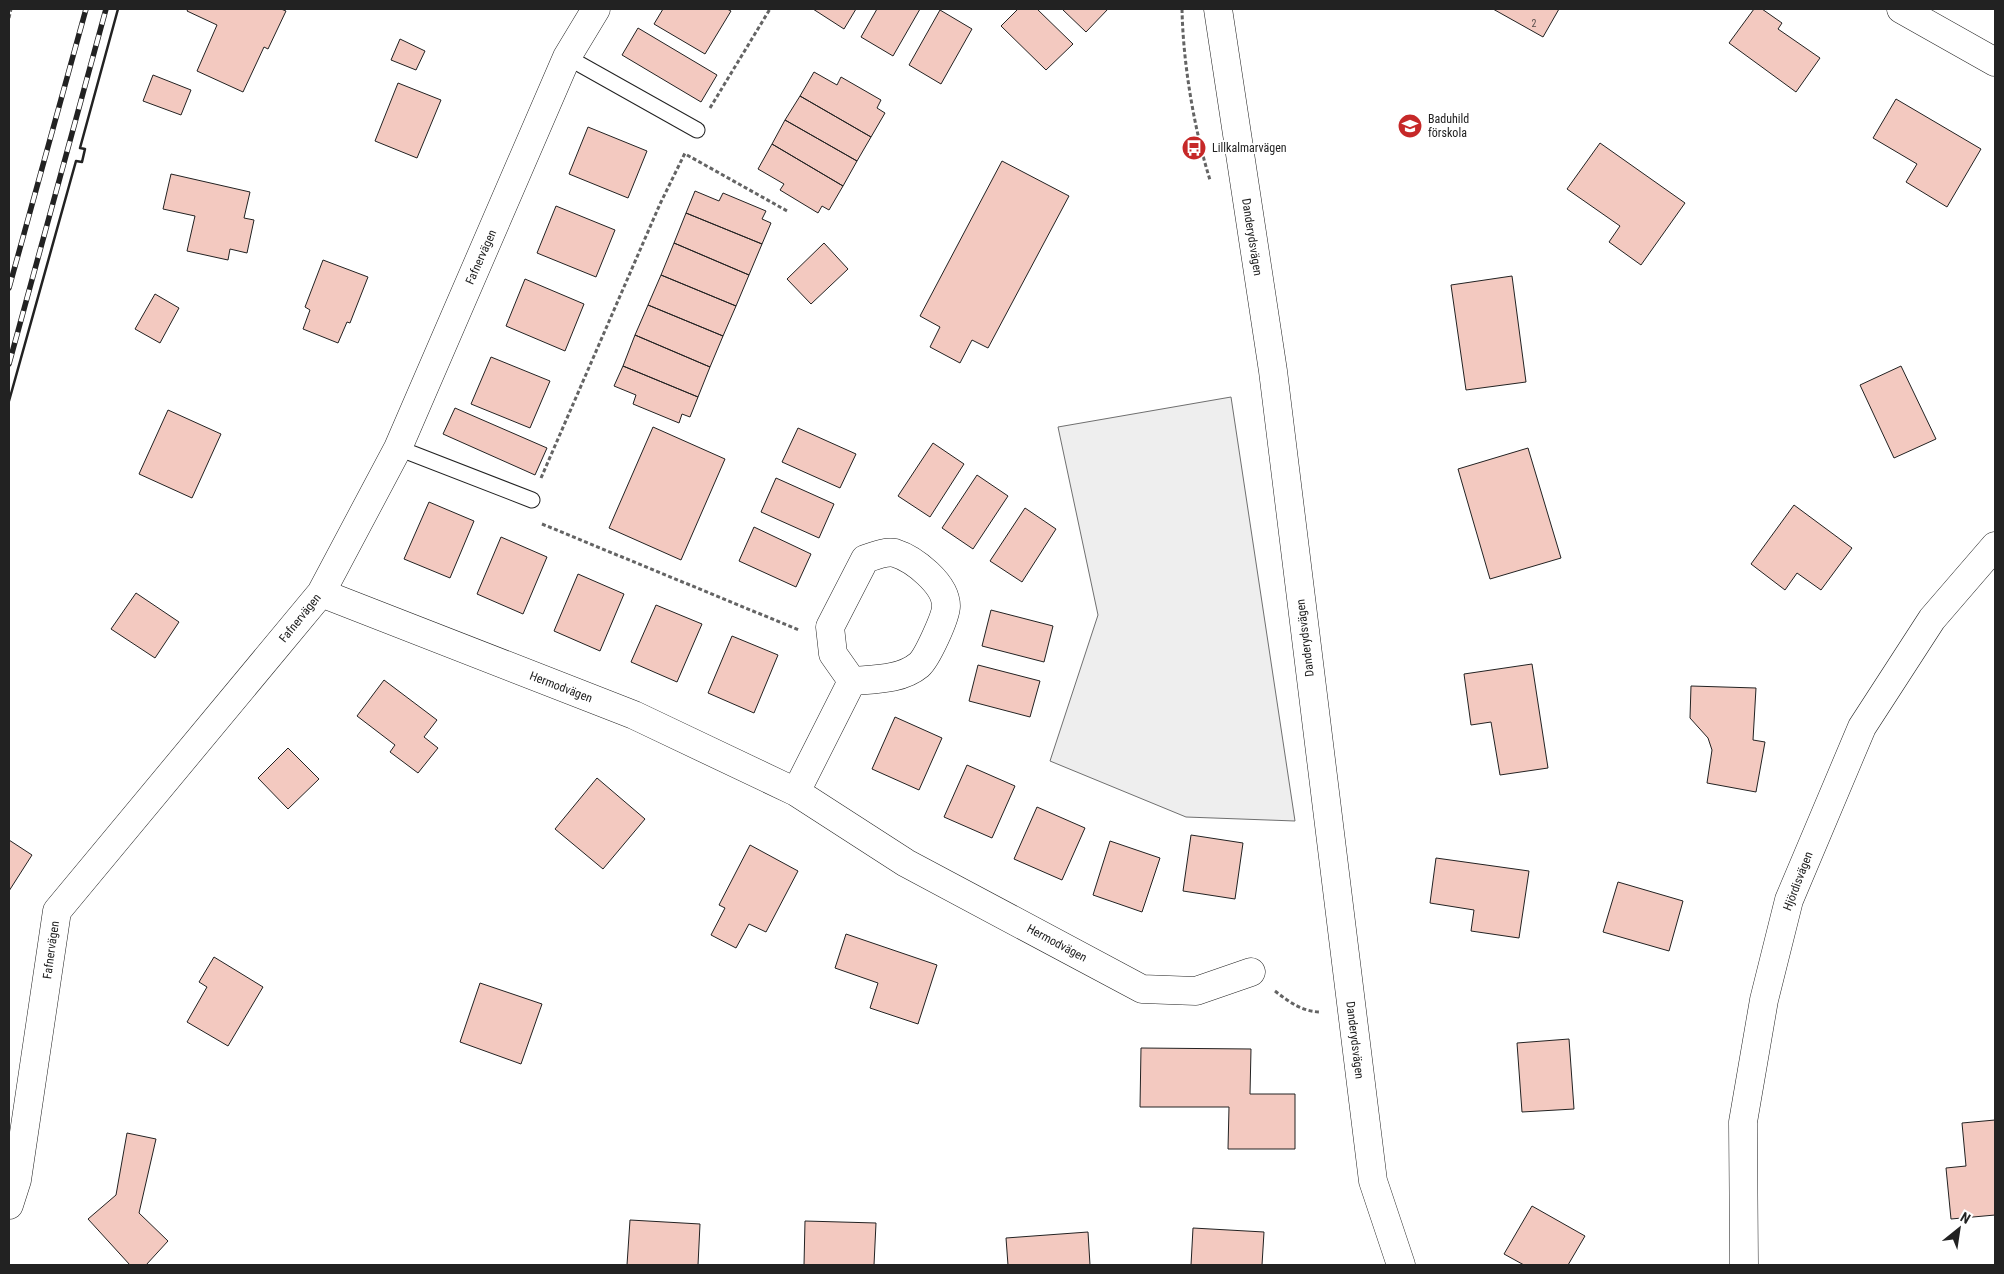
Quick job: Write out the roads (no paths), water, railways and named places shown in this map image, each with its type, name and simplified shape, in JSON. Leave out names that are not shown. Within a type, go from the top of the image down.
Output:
[{"type":"street","name":"Fafnervägen","points":[[9,1205],[17,1180],[57,911],[321,593],[398,448],[568,57],[596,9]]},
{"type":"street","name":"Danderydsvägen","points":[[1218,9],[1273,370],[1373,1181],[1401,1265]]},
{"type":"street","points":[[1900,9],[1995,62]]},
{"type":"street","name":"Hjördisvägen","points":[[1744,1265],[1743,1122],[1764,1000],[1789,900],[1862,726],[1932,620],[1995,546]]},
{"type":"street","points":[[894,553],[920,566],[938,583],[946,606],[933,644],[919,665],[894,677],[852,681],[833,654],[830,627],[865,559],[878,554],[894,553]]},
{"type":"street","name":"Hermodvägen","points":[[321,593],[634,715],[796,792],[906,863],[1142,989],[1196,992],[1251,972]]},
{"type":"street","points":[[796,792],[852,681]]},
{"type":"lane","points":[[568,57],[697,130]]},
{"type":"lane","points":[[398,448],[532,500]]},
{"type":"railway","points":[[9,288],[86,9]]},
{"type":"railway","points":[[9,364],[106,9]]},
{"type":"place","name":"Baduhild förskola","points":[[1410,126]]},
{"type":"place","name":"Lillkalmarvägen","points":[[1194,148]]}]
